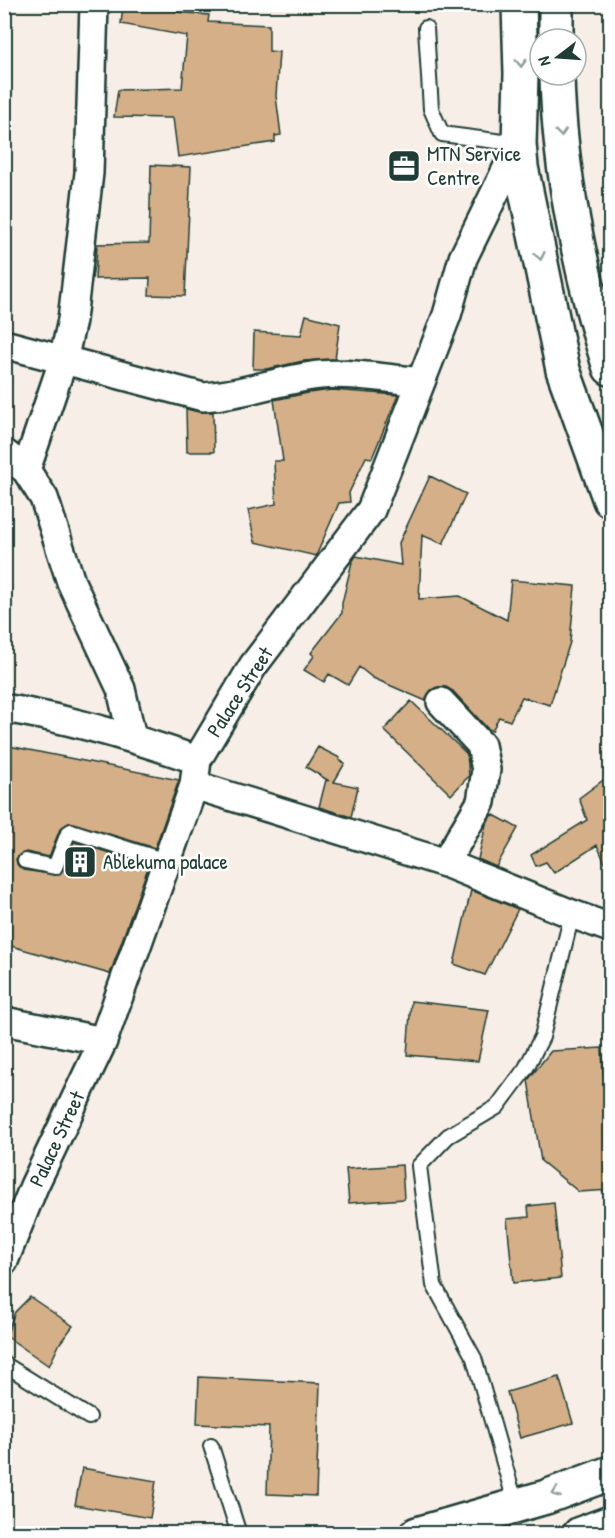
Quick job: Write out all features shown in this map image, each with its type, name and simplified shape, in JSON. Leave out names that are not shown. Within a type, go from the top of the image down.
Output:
[{"type":"street","points":[[26,470],[63,361],[72,320],[89,173],[94,4]]},
{"type":"street","points":[[519,4],[521,167],[563,370],[610,501]]},
{"type":"street","points":[[556,4],[556,27]]},
{"type":"street","points":[[558,87],[564,165],[580,250],[610,368]]},
{"type":"street","name":"Palace Street","points":[[4,1261],[33,1186],[103,1041],[166,865],[195,773],[253,666],[371,510],[447,315],[463,258],[519,144]]},
{"type":"street","points":[[4,344],[203,397],[227,396],[295,379],[322,375],[421,382]]},
{"type":"street","points":[[4,453],[26,470],[44,498],[71,582],[121,689],[132,737]]},
{"type":"street","points":[[441,702],[481,745],[486,770],[481,802],[445,862]]},
{"type":"street","points":[[4,708],[31,712],[132,737],[195,773],[445,862],[572,914],[610,927]]},
{"type":"street","points":[[4,1021],[103,1041]]},
{"type":"street","points":[[417,1533],[546,1497],[610,1473]]},
{"type":"street","points":[[580,1533],[610,1523]]},
{"type":"lane","points":[[426,28],[431,109],[442,134],[519,144]]},
{"type":"lane","points":[[25,861],[56,867],[68,833],[71,831],[153,857],[166,865]]},
{"type":"lane","points":[[516,1505],[474,1358],[434,1285],[419,1166],[448,1136],[497,1107],[526,1068],[542,1037],[572,914]]},
{"type":"lane","points":[[4,1364],[89,1417]]},
{"type":"lane","points":[[211,1446],[239,1533]]},
{"type":"building","points":[[145,4],[178,4],[176,12],[209,15],[208,22],[269,25],[269,51],[279,52],[276,96],[281,135],[275,136],[275,142],[178,157],[173,118],[114,117],[118,90],[182,88],[187,36],[121,24],[123,6],[144,8]]},
{"type":"building","points":[[151,165],[191,167],[185,296],[149,295],[150,278],[95,279],[97,244],[149,243]]},
{"type":"building","points":[[306,315],[340,324],[335,359],[303,361],[267,369],[253,369],[254,332],[301,335]]},
{"type":"building","points":[[332,390],[398,395],[372,458],[366,457],[349,493],[350,502],[339,503],[316,556],[255,542],[248,510],[276,504],[274,461],[283,461],[274,400]]},
{"type":"building","points":[[186,409],[213,412],[214,452],[187,452]]},
{"type":"building","points":[[430,476],[466,494],[443,544],[422,535],[419,599],[460,596],[507,620],[511,580],[575,586],[570,642],[550,705],[522,697],[510,721],[499,717],[492,731],[453,691],[446,687],[431,690],[426,701],[373,678],[359,667],[348,685],[329,674],[324,682],[304,670],[314,656],[311,653],[342,613],[342,603],[352,562],[356,556],[401,565],[399,543]]},
{"type":"building","points":[[411,701],[467,754],[469,776],[451,795],[384,730]]},
{"type":"building","name":"Ablekuma palace","points":[[4,745],[179,780],[155,848],[70,822],[60,829],[49,857],[26,852],[16,859],[17,864],[23,870],[58,875],[63,870],[74,842],[149,865],[110,974],[4,944]]},
{"type":"building","points":[[318,747],[345,763],[334,782],[358,787],[351,817],[319,807],[326,780],[329,781],[306,767]]},
{"type":"building","points":[[610,775],[610,874],[597,845],[554,873],[546,862],[536,866],[531,855],[587,820],[579,798]]},
{"type":"building","points":[[492,814],[518,828],[496,867],[478,859],[486,824]]},
{"type":"building","points":[[471,890],[518,909],[485,975],[454,964]]},
{"type":"building","points":[[411,1001],[489,1010],[478,1061],[407,1055]]},
{"type":"building","points":[[602,1048],[610,1190],[579,1192],[541,1161],[528,1080],[551,1051]]},
{"type":"building","points":[[402,1165],[404,1199],[349,1203],[346,1169]]},
{"type":"building","points":[[554,1203],[561,1278],[513,1283],[507,1219],[529,1217],[528,1206]]},
{"type":"building","points":[[30,1297],[73,1326],[60,1343],[49,1366],[6,1336],[15,1312]]},
{"type":"building","points":[[199,1377],[320,1383],[316,1496],[267,1494],[269,1427],[197,1424]]},
{"type":"building","points":[[559,1377],[573,1423],[520,1438],[507,1392]]},
{"type":"building","points":[[82,1468],[156,1481],[150,1518],[75,1505]]},
{"type":"place","name":"MTN Service Centre","points":[[404,166]]},
{"type":"place","name":"Ablekuma palace","points":[[80,862]]}]
